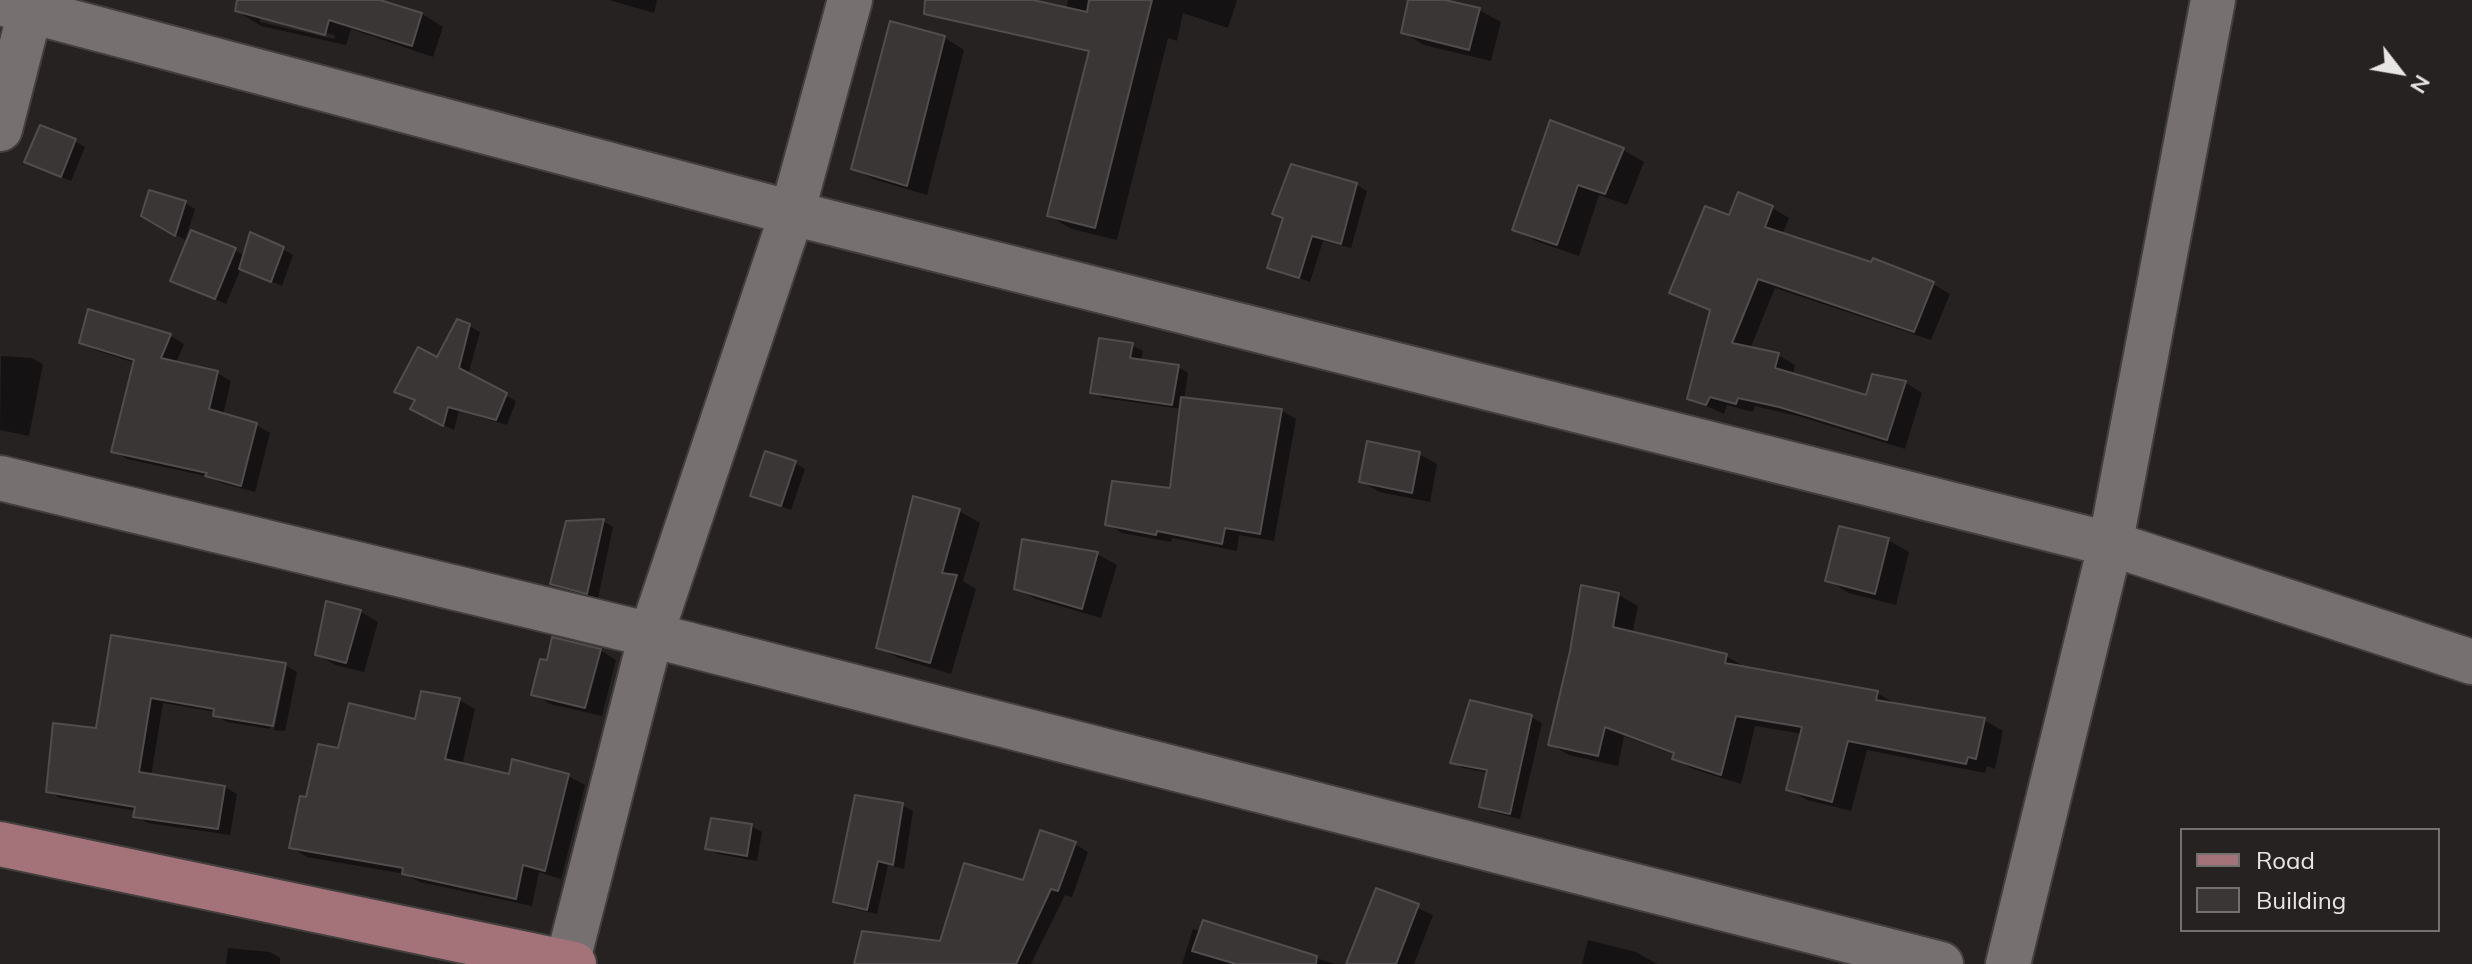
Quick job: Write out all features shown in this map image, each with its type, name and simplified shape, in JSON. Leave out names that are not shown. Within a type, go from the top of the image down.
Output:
[{"type":"main road","points":[[0,844],[569,963]]},
{"type":"street","points":[[569,963],[651,635],[792,213],[850,0]]},
{"type":"street","points":[[2008,964],[2110,546],[2213,0]]},
{"type":"street","points":[[0,129],[21,5],[792,213],[2121,547],[2472,662]]},
{"type":"street","points":[[0,478],[651,635],[1941,964]]},
{"type":"building","points":[[237,0],[380,0],[422,13],[412,46],[329,20],[325,35],[235,11]]},
{"type":"building","points":[[925,0],[1033,0],[1087,12],[1089,0],[1152,0],[1095,228],[1047,216],[1089,51],[924,14]]},
{"type":"building","points":[[1408,0],[1445,0],[1480,8],[1469,50],[1401,33]]},
{"type":"building","points":[[890,21],[945,36],[907,186],[851,169]]},
{"type":"building","points":[[1550,120],[1624,148],[1605,194],[1578,185],[1557,245],[1512,230]]},
{"type":"building","points":[[40,125],[76,139],[61,177],[24,162]]},
{"type":"building","points":[[1291,164],[1357,183],[1341,244],[1312,236],[1299,278],[1267,268],[1283,218],[1272,214]]},
{"type":"building","points":[[149,190],[186,201],[175,236],[141,216]]},
{"type":"building","points":[[1738,192],[1773,206],[1765,227],[1871,262],[1873,258],[1934,282],[1914,332],[1758,279],[1732,343],[1779,353],[1775,368],[1866,395],[1872,374],[1906,381],[1887,440],[1779,407],[1738,398],[1736,404],[1710,397],[1706,405],[1687,399],[1710,310],[1669,293],[1705,206],[1729,215]]},
{"type":"building","points":[[191,230],[236,248],[215,299],[170,281]]},
{"type":"building","points":[[250,232],[284,247],[271,282],[239,269]]},
{"type":"building","points":[[88,309],[171,334],[161,358],[218,371],[209,409],[257,423],[241,486],[205,476],[207,473],[111,452],[134,360],[79,343]]},
{"type":"building","points":[[457,319],[470,324],[459,368],[507,393],[496,420],[448,407],[443,426],[410,409],[415,400],[394,392],[418,347],[437,357]]},
{"type":"building","points":[[1099,338],[1133,343],[1130,358],[1179,365],[1172,405],[1090,393]]},
{"type":"building","points":[[1181,397],[1282,409],[1260,534],[1225,528],[1222,544],[1157,531],[1156,535],[1105,525],[1112,481],[1170,488]]},
{"type":"building","points":[[1367,441],[1420,452],[1412,493],[1359,482]]},
{"type":"building","points":[[765,451],[796,461],[781,506],[750,496]]},
{"type":"building","points":[[913,496],[960,509],[942,573],[957,575],[930,663],[876,648]]},
{"type":"building","points":[[604,519],[587,594],[550,584],[566,521]]},
{"type":"building","points":[[1839,526],[1889,538],[1875,594],[1825,581]]},
{"type":"building","points":[[1022,539],[1098,552],[1082,609],[1014,589]]},
{"type":"building","points":[[1581,585],[1619,593],[1613,627],[1727,654],[1725,663],[1878,691],[1876,700],[1985,718],[1976,759],[1968,757],[1966,764],[1848,741],[1832,802],[1786,790],[1802,727],[1736,716],[1721,775],[1672,759],[1674,753],[1605,727],[1598,756],[1548,745],[1570,651]]},
{"type":"building","points":[[326,601],[361,610],[346,663],[315,655]]},
{"type":"building","points":[[111,635],[286,663],[273,726],[213,716],[214,709],[151,698],[139,772],[225,786],[218,829],[133,817],[135,807],[46,792],[53,723],[96,728]]},
{"type":"building","points":[[552,637],[601,649],[585,708],[531,695],[540,659],[547,660]]},
{"type":"building","points":[[421,691],[460,698],[445,759],[509,774],[512,759],[569,774],[545,871],[523,865],[516,899],[402,874],[403,868],[289,848],[300,796],[306,797],[318,744],[338,748],[349,703],[415,719]]},
{"type":"building","points":[[1470,700],[1532,715],[1510,814],[1479,807],[1487,770],[1450,763]]},
{"type":"building","points":[[855,795],[903,803],[893,865],[878,861],[867,910],[833,902]]},
{"type":"building","points":[[711,818],[752,824],[747,856],[705,849]]},
{"type":"building","points":[[1040,830],[1076,842],[1058,891],[1051,889],[1016,964],[854,964],[862,931],[940,941],[964,863],[1023,880]]},
{"type":"building","points":[[1376,888],[1419,904],[1396,964],[1346,964]]},
{"type":"building","points":[[1203,920],[1317,956],[1316,964],[1236,964],[1192,951]]}]
